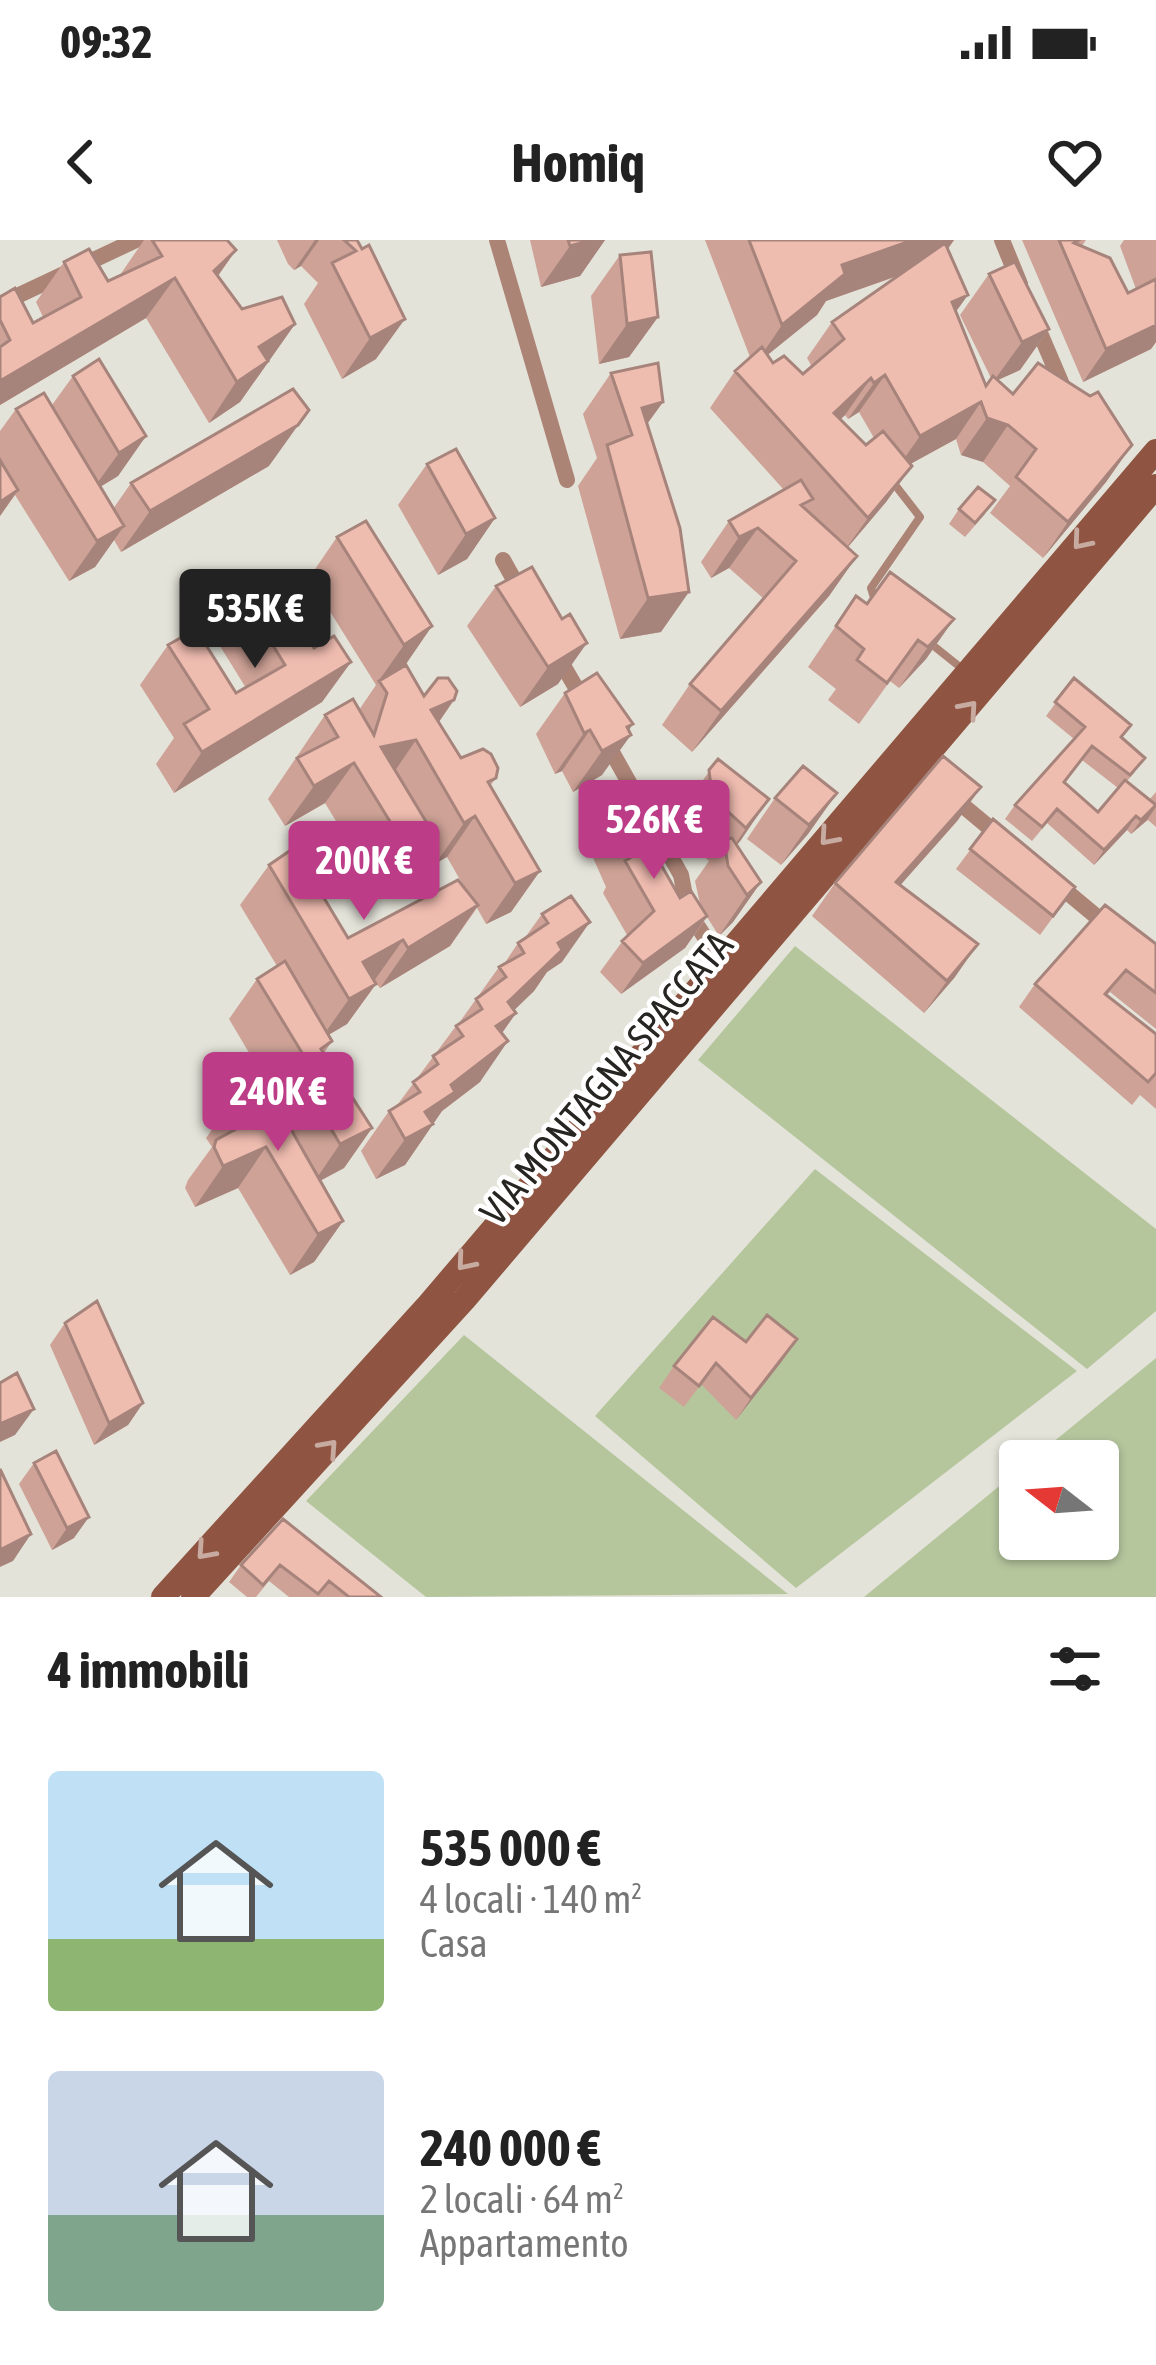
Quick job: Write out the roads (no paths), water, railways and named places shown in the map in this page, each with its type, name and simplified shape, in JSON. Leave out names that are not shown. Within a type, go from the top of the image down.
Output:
[{"type":"main road","name":"VIA MONTAGNA SPACCATA","points":[[163,1597],[429,1304],[969,674],[1150,450]]},
{"type":"main road","name":"VIA MONTAGNA SPACCATA","points":[[193,1597],[464,1300],[1156,486]]},
{"type":"street","points":[[0,304],[136,240]]},
{"type":"street","points":[[496,240],[567,480]]},
{"type":"street","points":[[1002,240],[1073,406]]},
{"type":"street","points":[[503,560],[536,619]]},
{"type":"street","points":[[548,639],[681,874],[688,911],[720,962]]},
{"type":"street","points":[[917,769],[1028,860]]},
{"type":"street","points":[[1046,875],[1119,935]]},
{"type":"lane","points":[[876,464],[920,513],[871,588],[874,600],[894,615]]},
{"type":"lane","points":[[913,630],[969,674]]}]
